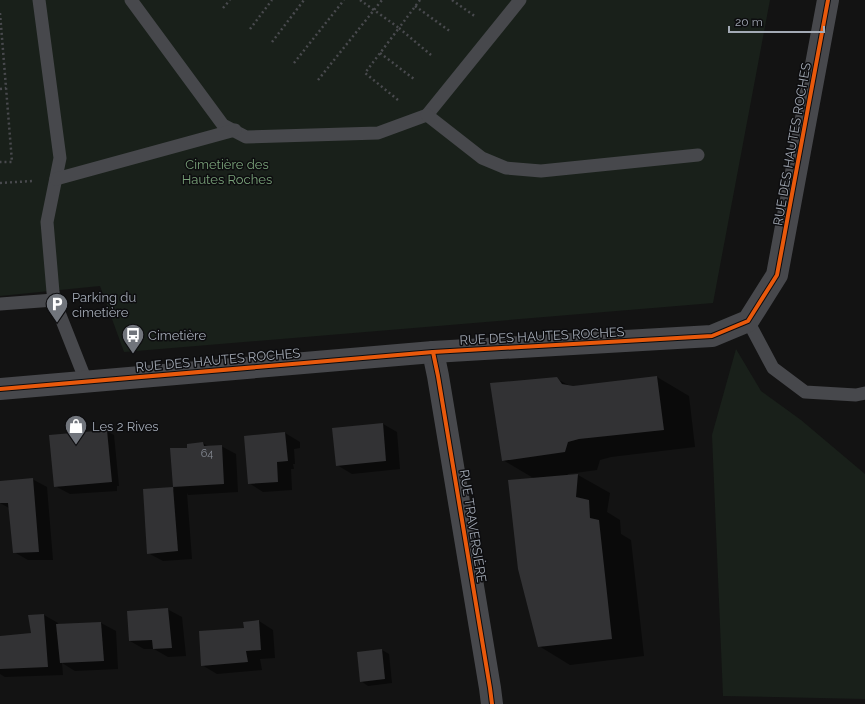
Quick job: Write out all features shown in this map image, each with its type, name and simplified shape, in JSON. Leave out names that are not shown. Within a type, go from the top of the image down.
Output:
[{"type":"street","name":"RUE DES HAUTES ROCHES","points":[[0,389],[433,352],[712,336],[748,322],[778,275],[828,0]]},
{"type":"street","name":"RUE TRAVERSIÈRE","points":[[433,352],[492,704]]},
{"type":"lane","points":[[39,0],[60,158],[47,222],[52,292],[86,381]]},
{"type":"lane","points":[[131,0],[223,124],[246,137],[378,133],[427,115],[520,0]]},
{"type":"lane","points":[[427,115],[482,158],[506,168],[541,171],[698,155]]},
{"type":"lane","points":[[56,179],[234,130]]},
{"type":"lane","points":[[0,304],[54,300]]},
{"type":"lane","points":[[748,322],[773,368],[806,392],[856,395],[865,393]]},
{"type":"path","points":[[223,8],[230,0]]},
{"type":"path","points":[[250,29],[272,0]]},
{"type":"path","points":[[272,42],[304,0]]},
{"type":"path","points":[[294,63],[344,0]]},
{"type":"path","points":[[360,0],[399,28],[431,55]]},
{"type":"path","points":[[318,80],[382,0]]},
{"type":"path","points":[[399,100],[365,73],[420,0]]},
{"type":"path","points":[[452,0],[495,31]]},
{"type":"path","points":[[415,6],[450,32]]},
{"type":"path","points":[[0,13],[12,162],[0,162]]},
{"type":"path","points":[[380,53],[414,79]]},
{"type":"path","points":[[0,89],[6,88]]},
{"type":"path","points":[[0,183],[56,179]]},
{"type":"green space","name":"Cimetière des Hautes Roches","points":[[0,0],[770,0],[713,303],[124,352],[100,286],[0,296]]},
{"type":"green space","points":[[736,349],[761,391],[801,420],[865,474],[865,699],[723,696],[712,435]]},
{"type":"building","points":[[657,376],[664,430],[579,439],[568,442],[565,452],[502,461],[490,383],[557,377],[562,384],[573,386]]},
{"type":"building","points":[[383,423],[386,461],[336,466],[332,428]]},
{"type":"building","points":[[107,430],[112,482],[54,487],[49,435]]},
{"type":"building","points":[[285,432],[288,461],[277,462],[278,482],[248,484],[244,436]]},
{"type":"building","points":[[203,442],[204,446],[222,445],[224,484],[173,487],[170,448],[187,448],[187,444]]},
{"type":"building","points":[[578,474],[576,497],[589,500],[590,518],[599,520],[612,639],[538,647],[518,569],[508,480]]},
{"type":"building","points":[[33,478],[39,552],[13,553],[8,503],[0,503],[0,481]]},
{"type":"building","points":[[173,487],[178,551],[147,554],[143,489]]},
{"type":"building","points":[[168,608],[172,648],[153,649],[152,640],[129,641],[127,611]]},
{"type":"building","points":[[44,614],[48,667],[0,669],[0,636],[31,633],[28,615]]},
{"type":"building","points":[[259,620],[261,650],[246,651],[248,662],[201,666],[199,631],[244,628],[243,622]]},
{"type":"building","points":[[101,622],[104,661],[60,663],[56,624]]},
{"type":"building","points":[[382,649],[385,679],[360,682],[357,652]]},
{"type":"cycle path","points":[[0,389],[433,352],[712,336],[748,321],[777,275],[828,0]]},
{"type":"cycle path","points":[[433,352],[492,704]]},
{"type":"place","name":"Parking du cimetière","points":[[57,324]]},
{"type":"place","name":"Cimetière","points":[[133,354]]},
{"type":"place","name":"Les 2 Rives","points":[[76,446]]}]
